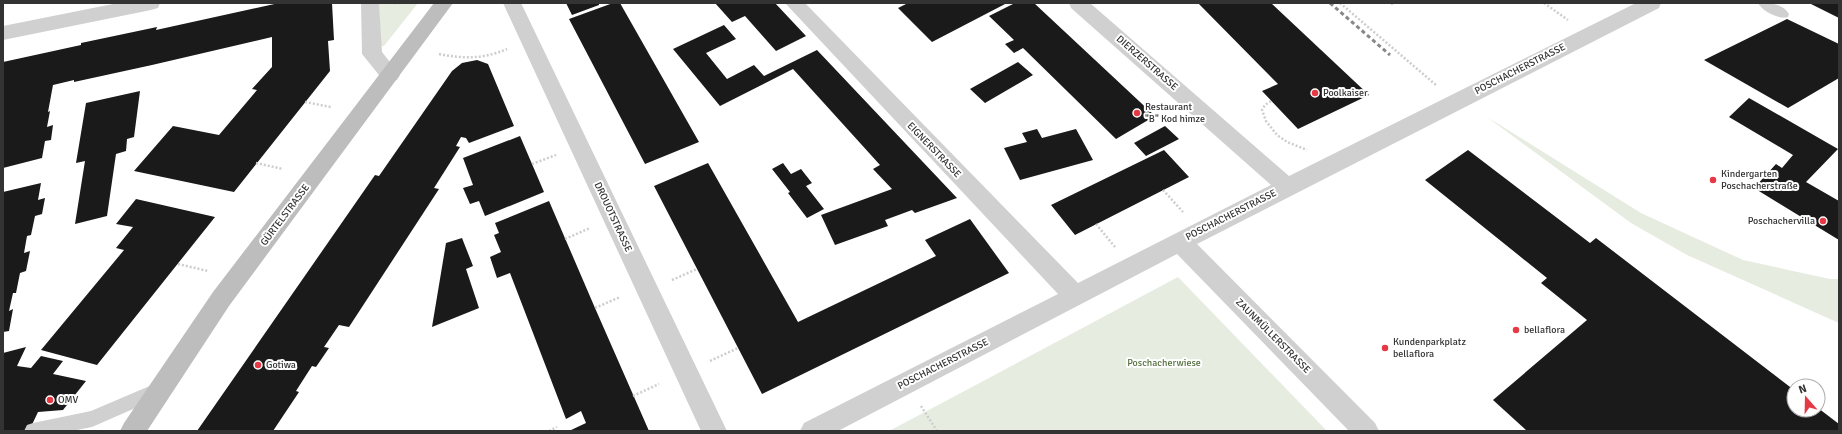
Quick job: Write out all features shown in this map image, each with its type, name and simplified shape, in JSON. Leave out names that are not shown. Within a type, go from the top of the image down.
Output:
[{"type":"main road","name":"GÜRTELSTRASSE","points":[[133,431],[221,299],[444,3]]},
{"type":"street","points":[[3,33],[151,3]]},
{"type":"street","points":[[370,3],[372,54],[390,75]]},
{"type":"street","name":"DROUOTSTRASSE","points":[[512,3],[714,431]]},
{"type":"street","name":"EIGNERSTRASSE","points":[[794,3],[1075,296]]},
{"type":"street","name":"DIERZERSTRASSE","points":[[1078,3],[1288,187]]},
{"type":"street","name":"POSCHACHERSTRASSE","points":[[813,431],[1180,242],[1652,3]]},
{"type":"street","name":"ZAUNMÜLLERSTRASSE","points":[[1180,242],[1366,431]]},
{"type":"lane","points":[[1764,3],[1783,14]]},
{"type":"lane","points":[[41,431],[92,420],[160,390]]},
{"type":"path","points":[[393,3],[402,3]]},
{"type":"path","points":[[1340,3],[1439,88]]},
{"type":"path","points":[[1544,3],[1570,22]]},
{"type":"path","points":[[439,54],[459,59],[491,56],[509,48]]},
{"type":"path","points":[[1271,101],[1265,105],[1262,110],[1268,125],[1284,140],[1302,146],[1308,151]]},
{"type":"path","points":[[305,102],[331,107]]},
{"type":"path","points":[[532,164],[557,155]]},
{"type":"path","points":[[256,163],[283,169]]},
{"type":"path","points":[[1163,190],[1185,213]]},
{"type":"path","points":[[1096,224],[1116,249]]},
{"type":"path","points":[[565,239],[590,228]]},
{"type":"path","points":[[178,264],[208,271]]},
{"type":"path","points":[[671,280],[697,269]]},
{"type":"path","points":[[595,308],[620,297]]},
{"type":"path","points":[[710,361],[738,348]]},
{"type":"path","points":[[634,396],[659,384]]},
{"type":"path","points":[[921,406],[937,431]]},
{"type":"path","points":[[549,431],[557,427]]},
{"type":"green space","points":[[379,3],[418,3],[384,46],[381,46]]},
{"type":"green space","points":[[1487,117],[1641,213],[1743,260],[1830,279],[1839,279],[1839,323],[1687,255],[1631,223]]},
{"type":"green space","name":"Poschacherwiese","points":[[1178,277],[1327,431],[889,431],[925,412]]},
{"type":"building","points":[[279,3],[332,3],[334,40],[328,41],[330,71],[234,192],[134,171],[173,126],[219,135],[257,90],[252,89],[272,67],[272,37],[152,65],[74,82],[74,80],[53,85],[47,127],[53,125],[51,140],[45,141],[42,158],[3,168],[3,62],[81,45],[81,43],[157,27],[156,30]]},
{"type":"building","points":[[566,3],[599,3],[599,5],[572,15]]},
{"type":"building","points":[[613,3],[620,3],[699,142],[645,164],[569,19]]},
{"type":"building","points":[[715,3],[775,3],[806,36],[776,51],[745,16],[732,22]]},
{"type":"building","points":[[908,3],[1007,3],[932,42],[898,8]]},
{"type":"building","points":[[1015,3],[1034,3],[1155,116],[1116,139],[1023,48],[1014,53],[1005,44],[1014,40],[989,16]]},
{"type":"building","points":[[1198,3],[1271,3],[1369,95],[1298,129],[1262,91],[1278,84]]},
{"type":"building","points":[[1809,3],[1839,3],[1839,18]]},
{"type":"building","points":[[1787,19],[1839,44],[1839,78],[1788,108],[1704,60]]},
{"type":"building","points":[[724,25],[736,39],[706,53],[727,79],[754,65],[764,76],[817,50],[957,198],[915,213],[912,210],[885,220],[888,226],[835,245],[821,215],[892,189],[873,169],[880,165],[793,69],[720,106],[673,49]]},
{"type":"building","points":[[477,60],[488,64],[514,126],[469,143],[466,138],[461,137],[456,146],[460,147],[434,188],[439,189],[349,327],[339,325],[324,347],[329,348],[316,367],[312,366],[296,391],[299,392],[273,431],[197,431],[375,175],[379,176],[452,71],[462,63]]},
{"type":"building","points":[[1018,62],[1033,75],[985,103],[970,89]]},
{"type":"building","points":[[140,91],[134,137],[127,139],[126,151],[116,154],[107,216],[75,224],[85,161],[76,163],[86,103]]},
{"type":"building","points":[[1749,98],[1838,149],[1806,182],[1839,201],[1839,240],[1754,188],[1776,164],[1782,168],[1793,155],[1729,117]]},
{"type":"building","points":[[1165,126],[1179,139],[1146,156],[1134,143]]},
{"type":"building","points":[[1037,129],[1042,138],[1076,129],[1093,160],[1020,180],[1004,148],[1027,142],[1022,133]]},
{"type":"building","points":[[520,136],[544,192],[485,216],[479,201],[470,204],[463,188],[473,185],[463,158]]},
{"type":"building","points":[[1164,150],[1189,177],[1075,235],[1051,205]]},
{"type":"building","points":[[1468,150],[1590,243],[1596,238],[1786,384],[1786,418],[1826,418],[1826,414],[1839,424],[1839,431],[1527,431],[1493,400],[1587,320],[1541,283],[1547,278],[1425,180]]},
{"type":"building","points":[[708,163],[798,322],[936,256],[925,240],[970,219],[1009,273],[762,394],[654,186]]},
{"type":"building","points":[[783,163],[791,174],[801,169],[812,183],[806,186],[824,209],[807,218],[788,193],[790,192],[772,169]]},
{"type":"building","points":[[41,183],[38,200],[45,198],[42,214],[35,216],[31,235],[27,236],[24,253],[30,251],[26,271],[20,273],[16,293],[13,293],[9,311],[13,309],[9,331],[3,332],[3,192]]},
{"type":"building","points":[[136,199],[215,217],[97,365],[41,350],[124,250],[116,248],[133,227],[116,224]]},
{"type":"building","points":[[549,201],[649,431],[569,431],[586,423],[581,411],[566,419],[510,273],[497,278],[490,257],[501,252],[494,235],[499,233],[495,223]]},
{"type":"building","points":[[462,238],[473,266],[466,269],[479,308],[432,327],[446,243]]},
{"type":"building","points":[[26,347],[17,366],[31,368],[41,356],[63,361],[53,374],[86,381],[63,410],[38,412],[29,431],[3,431],[3,353]]},
{"type":"railway","points":[[1330,3],[1390,55]]},
{"type":"place","name":"Poolkaiser","points":[[1315,93]]},
{"type":"place","name":"Restaurant \"B\" Kod himze","points":[[1137,113]]},
{"type":"place","name":"Kindergarten Poschacherstraße","points":[[1713,180]]},
{"type":"place","name":"Poschachervilla","points":[[1823,221]]},
{"type":"place","name":"bellaflora","points":[[1516,330]]},
{"type":"place","name":"Kundenparkplatz bellaflora","points":[[1385,348]]},
{"type":"place","name":"Gotiwa","points":[[258,365]]},
{"type":"place","name":"OMV","points":[[50,400]]}]
